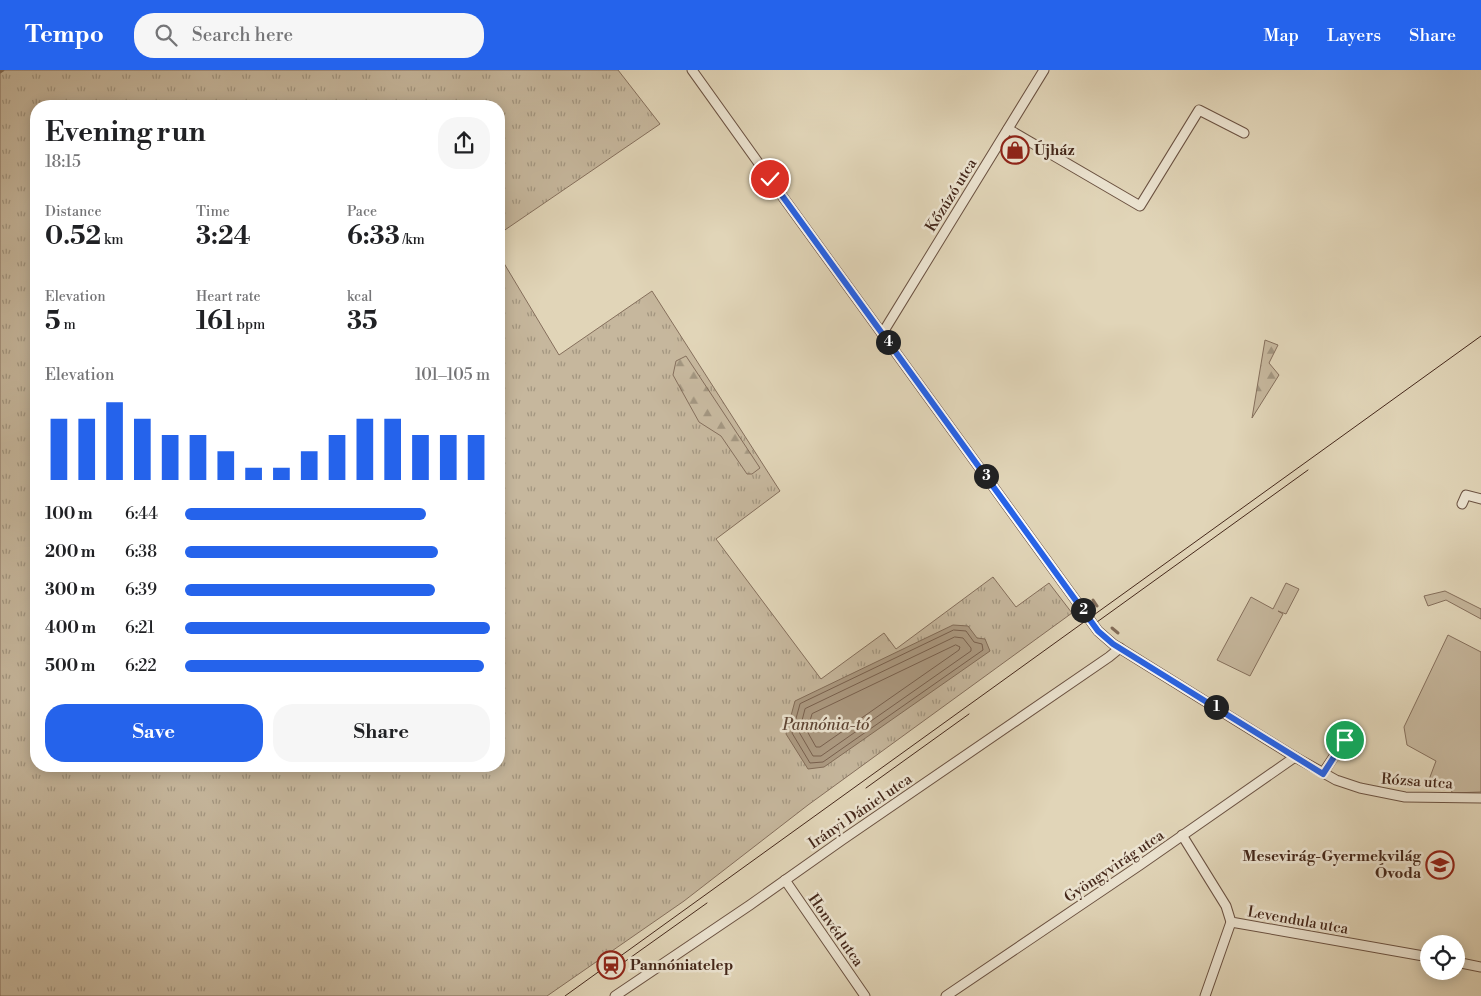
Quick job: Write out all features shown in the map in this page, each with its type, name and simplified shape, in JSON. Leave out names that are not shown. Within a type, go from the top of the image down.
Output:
[{"type":"street","name":"Rózsa utca","points":[[692,70],[1098,631],[1120,648],[1295,757],[1336,780],[1380,793],[1405,797],[1481,798]]},
{"type":"street","name":"Kőzúzó utca","points":[[882,334],[1044,70]]},
{"type":"street","points":[[1008,129],[1140,206],[1199,110],[1244,133]]},
{"type":"street","points":[[1462,504],[1466,495],[1481,499]]},
{"type":"street","name":"Irányi Dániel utca","points":[[615,996],[1110,658],[1120,648]]},
{"type":"street","points":[[1323,774],[1345,740]]},
{"type":"street","name":"Gyöngyvirág utca","points":[[946,996],[1295,757]]},
{"type":"street","name":"Levendula utca","points":[[1182,835],[1226,906],[1231,922],[1420,956]]},
{"type":"street","name":"Honvéd utca","points":[[785,880],[865,996]]},
{"type":"street","points":[[1205,996],[1231,922]]},
{"type":"street","points":[[1465,964],[1481,967]]},
{"type":"green space","points":[[0,70],[618,70],[660,124],[505,230],[505,100],[30,100],[30,772],[505,772],[505,265],[559,355],[652,291],[780,491],[716,539],[821,679],[884,633],[896,649],[993,577],[1016,607],[1049,583],[1072,613],[808,805],[684,901],[547,996],[0,996]]},
{"type":"green space","points":[[1265,340],[1278,345],[1269,363],[1279,375],[1252,418]]},
{"type":"green space","points":[[686,356],[760,468],[752,474],[747,474],[721,436],[699,422],[673,375],[676,361]]},
{"type":"green space","points":[[1286,583],[1299,589],[1286,614],[1278,611],[1283,614],[1250,676],[1217,660],[1251,597],[1273,609]]},
{"type":"green space","points":[[1445,591],[1481,609],[1481,619],[1446,600],[1428,606],[1424,596]]},
{"type":"green space","points":[[1448,635],[1481,652],[1481,792],[1452,793],[1451,786],[1427,785],[1436,761],[1407,745],[1404,727]]},
{"type":"water","name":"Pannónia-tó","points":[[953,625],[968,626],[977,638],[985,639],[990,651],[824,767],[808,769],[786,734],[795,701]]},
{"type":"waterway","points":[[1093,600],[1097,606]]},
{"type":"waterway","points":[[1112,628],[1118,633]]},
{"type":"tram line","points":[[565,996],[1481,336]]},
{"type":"tram line","points":[[1097,622],[1308,470]]},
{"type":"tram line","points":[[866,788],[969,714]]},
{"type":"tram line","points":[[620,965],[707,903]]},
{"type":"place","name":"Újház","points":[[1015,150]]},
{"type":"place","name":"Mesevirág-Gyermekvilág Óvoda","points":[[1440,865]]},
{"type":"place","name":"Pannóniatelep","points":[[611,965]]},
{"type":"route","points":[[770,179],[1098,631],[1113,644],[1323,774],[1345,740]]}]
